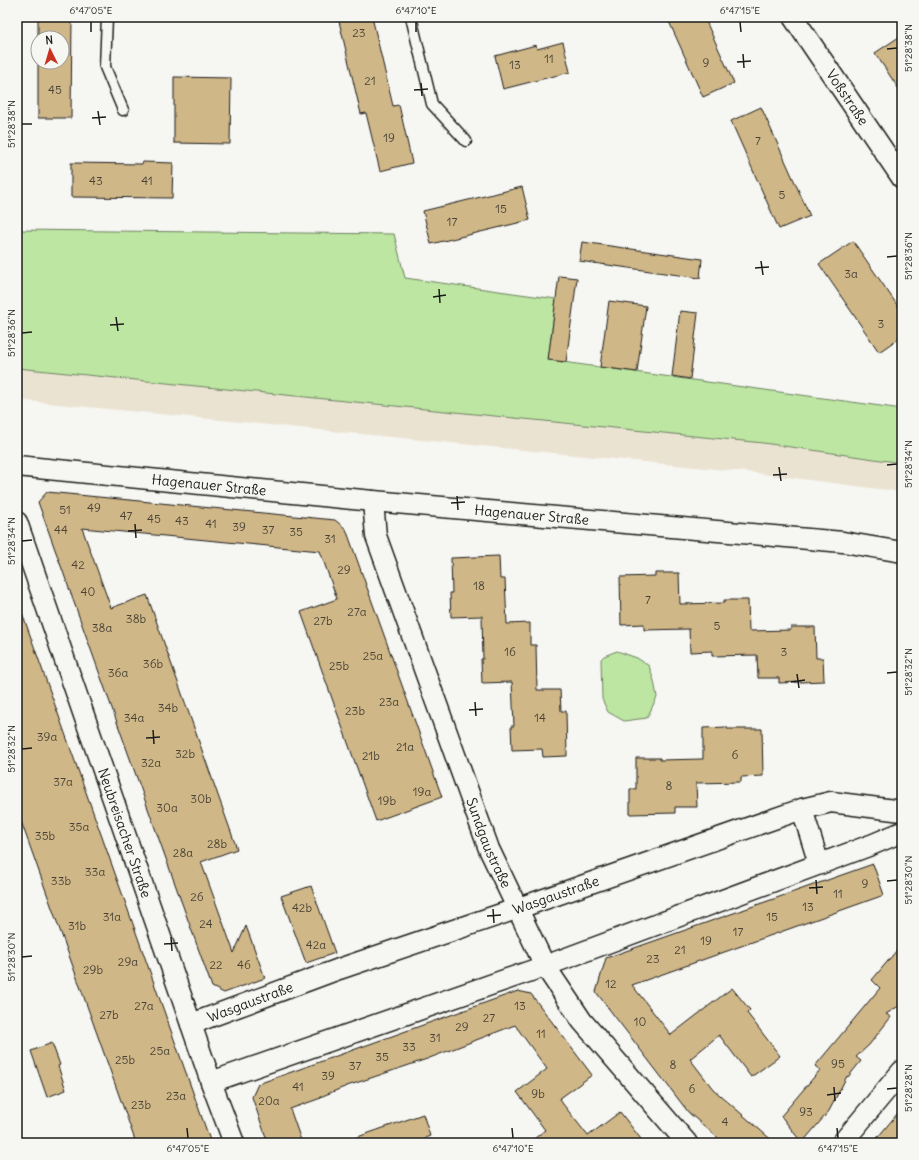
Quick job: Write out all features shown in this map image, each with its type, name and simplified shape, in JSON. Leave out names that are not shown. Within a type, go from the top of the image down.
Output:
[{"type":"street","name":"Voßstraße","points":[[793,17],[902,178]]},
{"type":"street","name":"Hagenauer Straße","points":[[17,466],[373,501],[843,542],[902,552]]},
{"type":"street","name":"Sundgaustraße","points":[[373,501],[376,536],[489,849],[516,909],[545,966],[582,1021],[687,1143]]},
{"type":"street","name":"Neubreisacher Straße","points":[[17,522],[211,1082],[234,1143]]},
{"type":"street","name":"Wasgaustraße","points":[[191,1024],[339,969],[802,809],[831,802],[902,811]]},
{"type":"street","points":[[802,809],[820,864]]},
{"type":"street","points":[[211,1082],[545,966],[902,832]]},
{"type":"street","points":[[842,1143],[902,1071]]},
{"type":"lane","points":[[107,17],[105,67],[124,110]]},
{"type":"lane","points":[[411,17],[432,104],[466,141]]},
{"type":"shaded area","points":[[17,368],[763,443],[902,463],[902,492],[756,473],[17,400]]},
{"type":"green space","points":[[17,230],[394,234],[405,278],[556,299],[548,360],[902,409],[902,463],[763,443],[17,368]]},
{"type":"green space","points":[[617,651],[637,658],[649,666],[657,697],[647,718],[624,721],[608,712],[602,699],[601,659],[604,656]]},
{"type":"building","points":[[38,17],[72,17],[71,118],[38,118],[38,70],[70,70],[70,30],[38,30]]},
{"type":"building","points":[[338,17],[372,17],[393,106],[399,105],[412,163],[380,171],[366,113],[361,114]]},
{"type":"building","points":[[667,17],[704,17],[734,83],[703,97]]},
{"type":"building","points":[[902,35],[902,94],[875,53]]},
{"type":"building","points":[[563,42],[570,72],[503,89],[495,56],[536,45],[537,49]]},
{"type":"building","points":[[174,77],[231,78],[230,144],[174,143]]},
{"type":"building","points":[[761,107],[810,216],[779,229],[731,121]]},
{"type":"building","points":[[143,162],[173,163],[172,198],[71,197],[71,163],[142,164]]},
{"type":"building","points":[[522,187],[530,220],[431,244],[423,211]]},
{"type":"building","points":[[853,241],[902,312],[902,336],[879,352],[819,264]]},
{"type":"building","points":[[582,242],[702,259],[700,278],[579,261]]},
{"type":"building","points":[[559,276],[577,278],[566,362],[548,360]]},
{"type":"building","points":[[609,301],[646,306],[637,372],[600,367]]},
{"type":"building","points":[[680,311],[698,313],[690,379],[672,376]]},
{"type":"building","points":[[47,492],[335,520],[346,529],[442,797],[376,821],[301,612],[337,599],[320,551],[82,528],[111,608],[147,595],[237,849],[201,862],[234,953],[246,926],[265,978],[224,993],[212,987],[38,502]]},
{"type":"building","points":[[499,556],[500,579],[505,579],[507,624],[530,623],[530,645],[536,645],[537,690],[560,690],[561,711],[566,711],[567,756],[543,757],[542,749],[512,750],[511,726],[514,726],[512,682],[482,683],[482,616],[451,617],[451,558]]},
{"type":"building","points":[[655,573],[679,573],[680,604],[724,603],[724,600],[748,600],[749,631],[791,630],[791,627],[815,627],[816,658],[823,658],[824,681],[779,683],[779,678],[758,678],[757,655],[712,656],[712,651],[690,652],[689,629],[644,630],[644,624],[621,625],[620,577],[655,576]]},
{"type":"building","points":[[17,607],[20,607],[211,1143],[136,1143],[17,810]]},
{"type":"building","points":[[727,727],[727,729],[762,729],[763,776],[741,777],[741,782],[696,783],[697,807],[675,807],[675,813],[630,814],[630,789],[636,789],[636,758],[660,758],[660,760],[703,759],[703,728]]},
{"type":"building","points":[[873,864],[884,895],[632,985],[671,1035],[732,988],[750,1010],[747,1013],[780,1056],[751,1077],[719,1035],[690,1059],[713,1089],[775,1143],[724,1143],[689,1113],[596,992],[606,958]]},
{"type":"building","points":[[311,886],[335,953],[306,963],[281,896]]},
{"type":"building","points":[[902,944],[902,1004],[886,1014],[891,1017],[869,1045],[856,1057],[861,1061],[848,1077],[847,1076],[829,1111],[802,1143],[781,1116],[820,1070],[815,1066],[880,988],[872,980]]},
{"type":"building","points":[[518,991],[531,994],[592,1075],[559,1099],[588,1136],[620,1112],[644,1143],[529,1143],[545,1130],[517,1092],[547,1069],[515,1025],[427,1059],[347,1086],[320,1097],[321,1098],[290,1109],[302,1143],[268,1143],[252,1097],[258,1084]]},
{"type":"building","points":[[52,1043],[60,1065],[58,1066],[66,1090],[47,1097],[31,1051]]},
{"type":"building","points":[[902,1108],[902,1143],[873,1143]]},
{"type":"building","points":[[423,1114],[430,1136],[425,1138],[427,1143],[350,1143],[349,1140]]}]
